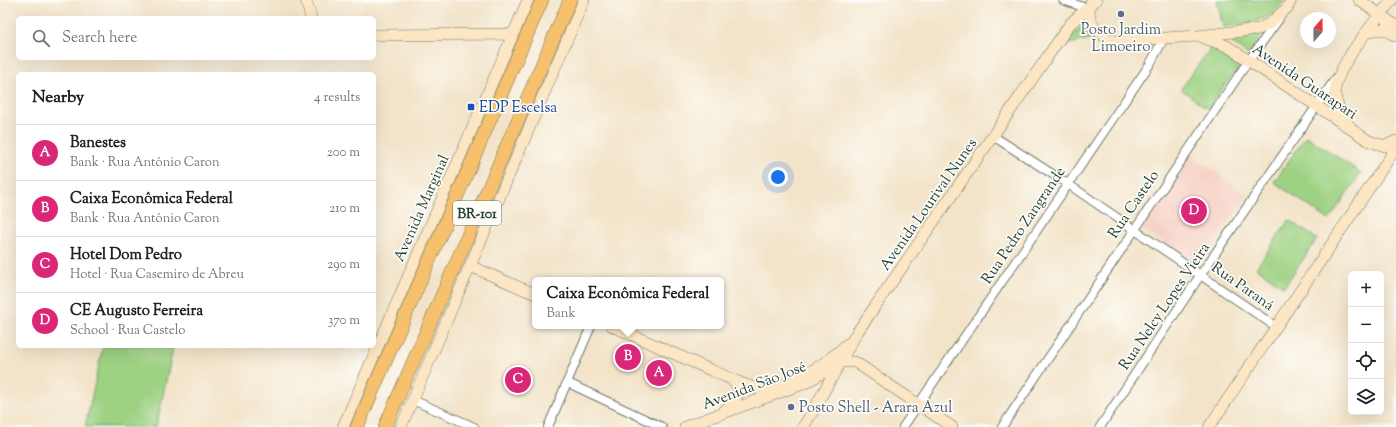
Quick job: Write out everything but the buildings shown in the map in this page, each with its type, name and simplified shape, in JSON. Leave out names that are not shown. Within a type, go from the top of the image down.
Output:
[{"type":"main road","name":"BR-101","points":[[357,427],[542,0]]},
{"type":"main road","name":"BR-101","points":[[385,427],[570,0]]},
{"type":"street","points":[[306,0],[310,16]]},
{"type":"street","name":"Avenida Marginal","points":[[342,427],[528,0]]},
{"type":"street","points":[[401,427],[584,0]]},
{"type":"street","points":[[1063,0],[1091,4]]},
{"type":"street","points":[[1359,0],[1396,26]]},
{"type":"street","points":[[1353,132],[1339,108],[1335,92],[1337,79],[1346,62],[1380,14],[1392,0]]},
{"type":"street","name":"Avenida Guarapari","points":[[1091,4],[1090,18],[1096,30],[1105,38],[1114,41],[1198,36],[1260,29],[1270,23],[1289,4]]},
{"type":"street","name":"Avenida Lourival Nunes","points":[[803,427],[856,334],[1070,24],[1091,4]]},
{"type":"street","name":"Rua Castelo","points":[[1002,427],[1134,229],[1289,4]]},
{"type":"street","points":[[1367,32],[1384,29],[1396,36]]},
{"type":"street","points":[[376,35],[513,34]]},
{"type":"street","name":"Avenida Guarapari","points":[[1198,36],[1227,46],[1317,108],[1369,141],[1380,145],[1389,145],[1396,141]]},
{"type":"street","name":"Rua Pedro Zangrande","points":[[903,427],[1155,57],[1164,38]]},
{"type":"street","name":"Rua Nelcy Lopes Vieira","points":[[1100,427],[1201,274],[1317,108],[1346,62]]},
{"type":"street","name":"Rua Paraná","points":[[993,136],[1068,184],[1276,327]]},
{"type":"street","points":[[1209,427],[1396,148]]},
{"type":"street","points":[[470,266],[532,293]]},
{"type":"street","points":[[548,427],[590,329]]},
{"type":"street","points":[[619,329],[730,378],[760,389],[775,387],[798,378],[821,365],[840,352],[856,334]]},
{"type":"street","points":[[841,362],[854,362],[952,427]]},
{"type":"street","name":"Avenida São José","points":[[685,427],[716,417],[805,383],[841,362]]},
{"type":"street","points":[[716,417],[732,404],[737,394],[738,386],[730,378]]},
{"type":"street","points":[[568,382],[662,427]]},
{"type":"street","points":[[805,383],[813,386],[818,392],[813,411]]},
{"type":"street","points":[[413,400],[474,427]]},
{"type":"shaded area","points":[[1190,154],[1248,195],[1198,262],[1140,228]]},
{"type":"green space","points":[[1217,0],[1284,0],[1272,14],[1265,18],[1250,23],[1223,27]]},
{"type":"green space","points":[[1085,21],[1092,38],[1066,45]]},
{"type":"green space","points":[[1265,31],[1248,55],[1226,38]]},
{"type":"green space","points":[[1213,44],[1238,58],[1239,65],[1208,109],[1181,89]]},
{"type":"green space","points":[[1306,136],[1361,173],[1329,220],[1274,182]]},
{"type":"green space","points":[[1289,220],[1317,239],[1284,287],[1256,268]]},
{"type":"green space","points":[[103,348],[173,349],[156,427],[85,427]]},
{"type":"place","name":"Posto Jardim Limoeiro","points":[[1121,14]]},
{"type":"place","name":"EDP Escelsa","points":[[471,107]]},
{"type":"place","name":"CE Augusto Ferreira","points":[[1194,211]]},
{"type":"place","name":"Caixa Econômica Federal","points":[[628,357]]},
{"type":"place","name":"Banestes","points":[[659,373]]},
{"type":"place","name":"Hotel Dom Pedro","points":[[518,380]]},
{"type":"place","name":"Posto Shell - Arara Azul","points":[[791,407]]}]
